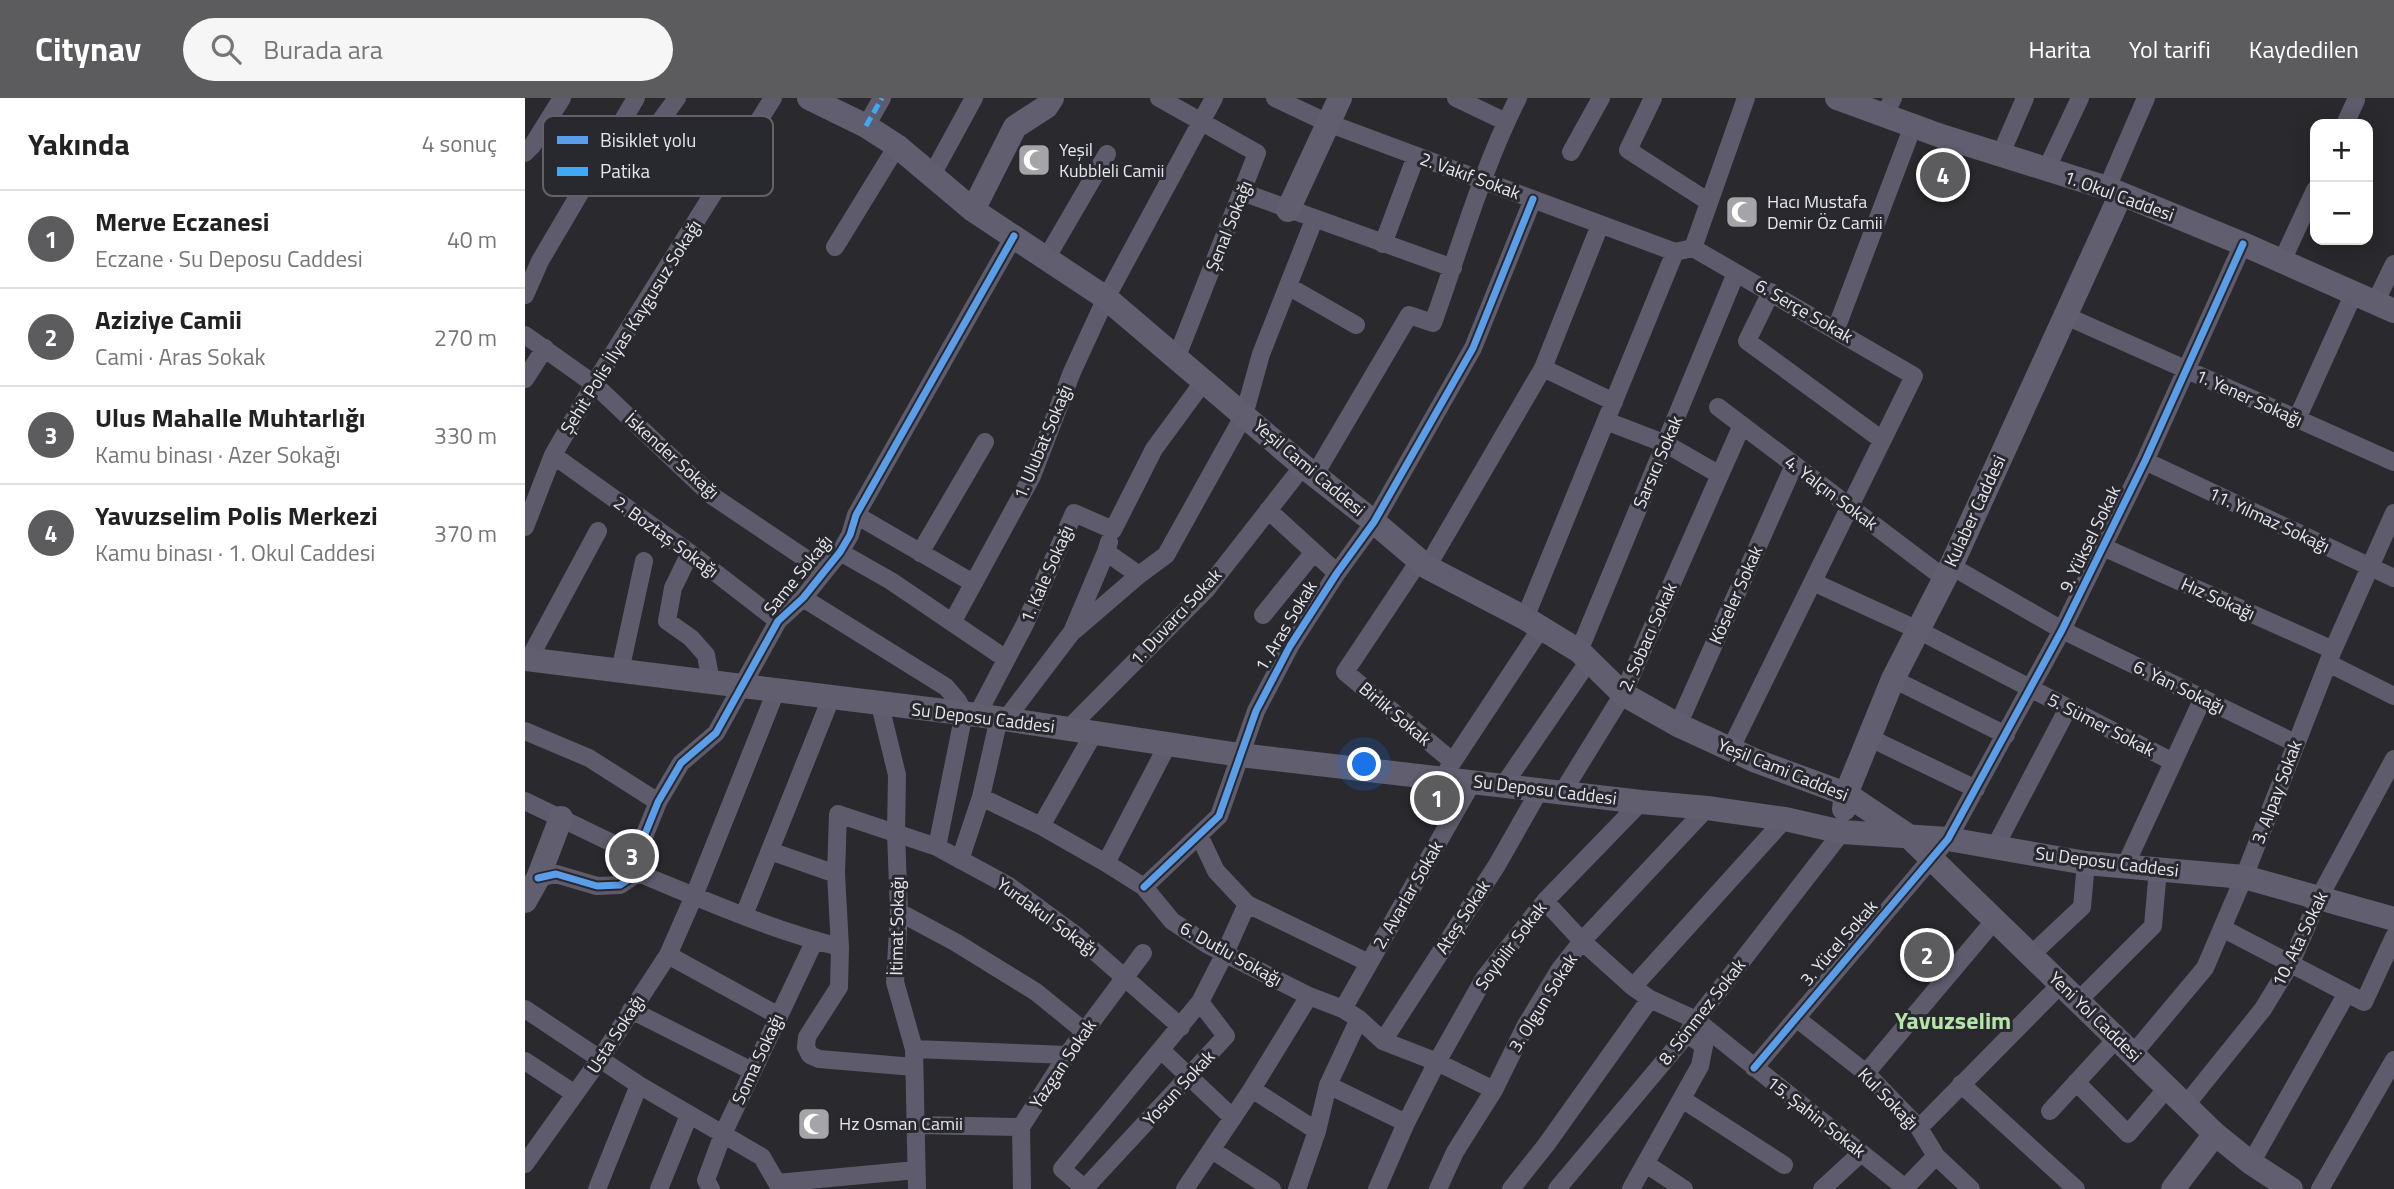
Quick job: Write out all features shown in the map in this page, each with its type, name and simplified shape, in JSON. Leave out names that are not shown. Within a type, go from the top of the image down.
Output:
[{"type":"main road","name":"Yeşil Cami Caddesi","points":[[809,98],[866,126],[897,146],[973,210],[1106,298],[1423,564],[1533,623],[1583,656],[1623,694],[1678,725],[1730,750],[1846,794],[1907,835]]},
{"type":"main road","points":[[973,210],[1015,127],[1046,107],[1052,98]]},
{"type":"main road","points":[[1288,210],[1340,98]]},
{"type":"main road","name":"1. Okul Caddesi","points":[[1845,99],[1889,107],[1913,126],[2114,191],[2243,244],[2374,303]]},
{"type":"main road","name":"Kulaber Caddesi","points":[[1842,832],[1846,794],[1893,679],[1947,572],[2066,316],[2114,191]]},
{"type":"main road","name":"Su Deposu Caddesi","points":[[527,659],[986,717],[1240,755],[1448,769],[1473,781],[1503,786],[1707,808],[1785,819],[1842,832],[1948,839],[2086,863],[2244,877],[2394,919]]},
{"type":"main road","points":[[525,901],[538,877],[561,818]]},
{"type":"main road","name":"Yeni Yol Caddesi","points":[[1907,835],[2215,1134],[2251,1163],[2291,1189]]},
{"type":"main road","points":[[2173,1189],[2215,1134]]},
{"type":"street","points":[[551,116],[562,98]]},
{"type":"street","points":[[625,116],[636,98]]},
{"type":"street","points":[[664,116],[677,98]]},
{"type":"street","name":"Şehit Polis İlyas Kaygusuz Sokağı","points":[[762,116],[773,98]]},
{"type":"street","points":[[866,126],[882,98]]},
{"type":"street","points":[[932,175],[974,98]]},
{"type":"street","points":[[1159,98],[1201,122]]},
{"type":"street","name":"1. Ulubat Sokağı","points":[[953,621],[1032,476],[1072,372],[1106,298],[1214,98]]},
{"type":"street","name":"2. Vakıf Sokak","points":[[1275,98],[1328,123],[1600,225],[1684,250]]},
{"type":"street","points":[[1456,98],[1506,121]]},
{"type":"street","points":[[1242,192],[1453,268],[1506,121],[1518,98]]},
{"type":"street","points":[[1571,152],[1601,98]]},
{"type":"street","points":[[1653,98],[1628,150],[1709,202]]},
{"type":"street","points":[[1448,769],[1533,623],[1606,421],[1684,250],[1709,202],[1746,98]]},
{"type":"street","points":[[2000,156],[2025,98]]},
{"type":"street","points":[[2046,170],[2080,98]]},
{"type":"street","points":[[2114,191],[2146,98]]},
{"type":"street","points":[[2348,119],[2357,100]]},
{"type":"street","name":"Şenal Sokağı","points":[[1176,359],[1257,153],[1201,122]]},
{"type":"street","points":[[1836,329],[1913,126]]},
{"type":"street","points":[[525,153],[533,146],[543,129]]},
{"type":"street","points":[[835,247],[897,146]]},
{"type":"street","points":[[1047,257],[1107,154]]},
{"type":"street","points":[[1383,244],[1416,156]]},
{"type":"street","points":[[526,291],[540,261],[578,196]]},
{"type":"street","name":"Şehit Polis İlyas Kaygusuz Sokağı","points":[[525,527],[531,489],[712,196]]},
{"type":"street","name":"1. Aras Sokak","points":[[1144,887],[1219,816],[1256,711],[1290,646],[1374,522],[1473,348],[1533,199]]},
{"type":"street","points":[[2282,261],[2310,201]]},
{"type":"street","points":[[937,847],[986,717],[1072,632],[1165,555],[1244,415],[1261,354],[1314,220]]},
{"type":"street","points":[[1423,564],[1543,368],[1600,225]]},
{"type":"street","name":"Same Sokağı","points":[[638,873],[637,855],[658,802],[681,763],[716,733],[778,621],[803,598],[840,552],[850,535],[856,516],[1014,236]]},
{"type":"street","name":"9. Yüksel Sokak","points":[[1948,839],[2063,630],[2145,461],[2243,244]]},
{"type":"street","name":"6. Serçe Sokak","points":[[1684,250],[1771,292],[1914,376],[1882,440]]},
{"type":"street","points":[[2297,419],[2374,303],[2394,264]]},
{"type":"street","name":"1. Duvarcı Sokak","points":[[1067,729],[1206,590],[1268,510],[1309,471],[1409,315],[1433,323],[1453,268]]},
{"type":"street","name":"Sarsıcı Sokak","points":[[1503,786],[1583,656],[1736,273]]},
{"type":"street","points":[[1288,286],[1356,325]]},
{"type":"street","points":[[1730,750],[1882,440],[1747,341],[1771,292]]},
{"type":"street","name":"1. Yener Sokağı","points":[[2066,316],[2394,462]]},
{"type":"street","name":"İskender Sokağı","points":[[525,335],[594,384],[711,495],[824,571]]},
{"type":"street","points":[[525,379],[545,348]]},
{"type":"street","points":[[1543,368],[1614,402]]},
{"type":"street","points":[[1072,632],[1113,530],[1154,449],[1204,381]]},
{"type":"street","name":"4. Yalçın Sokak","points":[[1718,407],[1849,507],[1947,572],[2063,630]]},
{"type":"street","points":[[1606,421],[1666,444],[1720,475]]},
{"type":"street","name":"2. Sobacı Sokak","points":[[1551,792],[1623,694],[1742,425]]},
{"type":"street","points":[[920,553],[985,442]]},
{"type":"street","name":"2. Boztaş Sokağı","points":[[553,455],[690,553],[778,621]]},
{"type":"street","name":"11. Yılmaz Sokağı","points":[[2145,461],[2394,578]]},
{"type":"street","name":"Köseler Sokak","points":[[1678,725],[1794,465]]},
{"type":"street","points":[[1268,510],[1337,573]]},
{"type":"street","name":"1. Kale Sokağı","points":[[986,717],[1006,659],[1025,624],[1074,513],[1113,530]]},
{"type":"street","name":"3. Alpay Sokak","points":[[2050,1111],[2076,1082],[2125,1046],[2205,968],[2244,877],[2295,743],[2394,513]]},
{"type":"street","points":[[856,516],[974,583]]},
{"type":"street","points":[[527,659],[598,531]]},
{"type":"street","name":"Hız Sokağı","points":[[2103,547],[2331,657],[2394,696]]},
{"type":"street","points":[[840,552],[891,581],[1006,659]]},
{"type":"street","points":[[1105,552],[1139,575]]},
{"type":"street","points":[[1263,615],[1314,552]]},
{"type":"street","points":[[690,553],[673,588],[667,621],[691,638],[706,655],[711,682]]},
{"type":"street","points":[[620,671],[644,561]]},
{"type":"street","name":"Birlik Sokak","points":[[1423,564],[1345,672],[1448,769]]},
{"type":"street","name":"5. Sümer Sokak","points":[[1813,582],[1918,629],[2173,762]]},
{"type":"street","points":[[803,598],[946,687],[958,701],[986,717]]},
{"type":"street","name":"6. Yan Sokağı","points":[[2063,630],[2295,743]]},
{"type":"street","points":[[1893,679],[2006,735]]},
{"type":"street","name":"Usta Sokağı","points":[[525,1164],[600,1059],[668,955],[776,691]]},
{"type":"street","points":[[744,915],[831,698]]},
{"type":"street","points":[[2126,866],[2203,698]]},
{"type":"street","name":"İtimat Sokağı","points":[[880,705],[897,775],[899,912],[895,982],[914,1058],[917,1189]]},
{"type":"street","points":[[1995,847],[2068,708]]},
{"type":"street","points":[[960,860],[981,797],[986,717]]},
{"type":"street","points":[[525,732],[589,758],[658,802]]},
{"type":"street","points":[[1041,826],[1094,733]]},
{"type":"street","points":[[1870,738],[1976,789]]},
{"type":"street","points":[[1107,863],[1168,744]]},
{"type":"street","name":"10. Ata Sokak","points":[[2185,1106],[2263,1009],[2291,963],[2319,898],[2394,759]]},
{"type":"street","name":"2. Avarlar Sokak","points":[[1343,1009],[1473,781]]},
{"type":"street","name":"Ateş Sokak","points":[[1383,1041],[1497,865],[1551,792]]},
{"type":"street","name":"6. Dutlu Sokağı","points":[[981,797],[1041,826],[1107,863],[1144,887],[1172,921],[1225,953],[1309,996],[1343,1009],[1359,1019],[1383,1041],[1437,1062],[1494,1090]]},
{"type":"street","points":[[525,801],[637,855]]},
{"type":"street","name":"Soybilir Sokak","points":[[1377,1189],[1437,1062],[1485,977],[1545,901],[1641,802]]},
{"type":"street","name":"3. Olgun Sokak","points":[[1438,1189],[1455,1152],[1494,1090],[1526,1025],[1560,969],[1582,941],[1707,808]]},
{"type":"street","name":"Yurdakul Sokağı","points":[[836,874],[838,814],[937,847],[1009,886],[1077,936],[1181,1027]]},
{"type":"street","points":[[1633,987],[1785,819]]},
{"type":"street","name":"8. Sönmez Sokak","points":[[1557,1189],[1691,1027],[1842,832]]},
{"type":"street","points":[[1199,835],[1216,871],[1247,904],[1369,963]]},
{"type":"street","name":"3. Yücel Sokak","points":[[1754,1068],[1948,839]]},
{"type":"street","points":[[770,852],[836,874],[839,988],[807,1037],[806,1046],[810,1055],[819,1059],[1067,1055]]},
{"type":"street","points":[[2031,955],[2082,907],[2086,863]]},
{"type":"street","points":[[1919,1128],[1961,1084],[2069,992],[2153,926],[2158,869]]},
{"type":"street","points":[[538,877],[556,874],[597,886],[620,885],[638,873],[744,915],[840,947]]},
{"type":"street","name":"15. Şahin Sokak","points":[[1545,901],[1582,941],[1633,987],[1754,1068],[1905,1188]]},
{"type":"street","points":[[1084,1189],[1062,1169],[1200,1002],[1247,904]]},
{"type":"street","points":[[899,912],[955,942],[1036,992],[1084,1031]]},
{"type":"street","points":[[1866,1073],[1994,921]]},
{"type":"street","points":[[2222,929],[2364,1002],[2394,937]]},
{"type":"street","name":"Soma Sokağı","points":[[708,1184],[723,1134],[815,940]]},
{"type":"street","name":"Yazgan Sokak","points":[[1022,1189],[1021,1127],[1067,1055],[1143,953]]},
{"type":"street","points":[[668,955],[779,1016]]},
{"type":"street","points":[[2251,1163],[2347,992]]},
{"type":"street","points":[[1185,1189],[1252,1089],[1309,996]]},
{"type":"street","points":[[1511,1189],[1546,1145],[1650,999]]},
{"type":"street","name":"Yosun Sokak","points":[[1084,1189],[1226,1036],[1200,1002]]},
{"type":"street","points":[[525,1009],[639,1085],[762,1157],[777,1186],[916,1170]]},
{"type":"street","points":[[631,1010],[752,1071]]},
{"type":"street","name":"Kul Sokağı","points":[[1796,1018],[1866,1073],[1919,1128],[1936,1156],[1971,1189]]},
{"type":"street","points":[[1297,1189],[1317,1130],[1328,1085],[1359,1019]]},
{"type":"street","points":[[1632,1189],[1700,1066],[1704,1045],[1691,1027]]},
{"type":"street","points":[[1161,1050],[1233,1118]]},
{"type":"street","points":[[2320,1189],[2394,1060]]},
{"type":"street","points":[[525,1061],[575,1094]]},
{"type":"street","points":[[2076,1082],[2128,1134],[2167,1088]]},
{"type":"street","points":[[1961,1084],[2076,1189]]},
{"type":"street","points":[[597,1189],[639,1085]]},
{"type":"street","points":[[1328,1085],[1406,1123]]},
{"type":"street","points":[[1252,1089],[1317,1130]]},
{"type":"street","points":[[1682,1099],[1784,1165]]},
{"type":"street","points":[[659,1189],[689,1115]]},
{"type":"street","points":[[916,1125],[1021,1127]]},
{"type":"street","points":[[1212,1150],[1272,1189]]},
{"type":"street","points":[[1822,1189],[1861,1153]]},
{"type":"street","points":[[1905,1188],[1936,1156]]},
{"type":"street","points":[[1646,1164],[1684,1189]]},
{"type":"marked path","points":[[866,126],[882,98]]},
{"type":"cycle path","points":[[1144,887],[1219,816],[1256,711],[1290,646],[1374,522],[1473,348],[1533,199]]},
{"type":"cycle path","points":[[538,878],[556,874],[597,886],[620,885],[638,873],[637,855],[643,839],[658,802],[681,763],[716,733],[778,621],[803,598],[840,552],[850,535],[856,515],[1014,236]]},
{"type":"cycle path","points":[[1754,1068],[1948,839],[2062,630],[2145,461],[2243,244]]},
{"type":"place","name":"Yeşil Kubbleli Camii","points":[[1034,160]]},
{"type":"place","name":"Yavuzselim Polis Merkezi","points":[[1943,175]]},
{"type":"place","name":"Hacı Mustafa Demir Öz Camii","points":[[1742,212]]},
{"type":"place","name":"Merve Eczanesi","points":[[1437,798]]},
{"type":"place","name":"Ulus Mahalle Muhtarlığı","points":[[632,856]]},
{"type":"place","name":"Aziziye Camii","points":[[1927,955]]},
{"type":"place","name":"Hz Osman Camii","points":[[814,1124]]},
{"type":"district","name":"Yavuzselim","points":[[1953,1021]]}]
